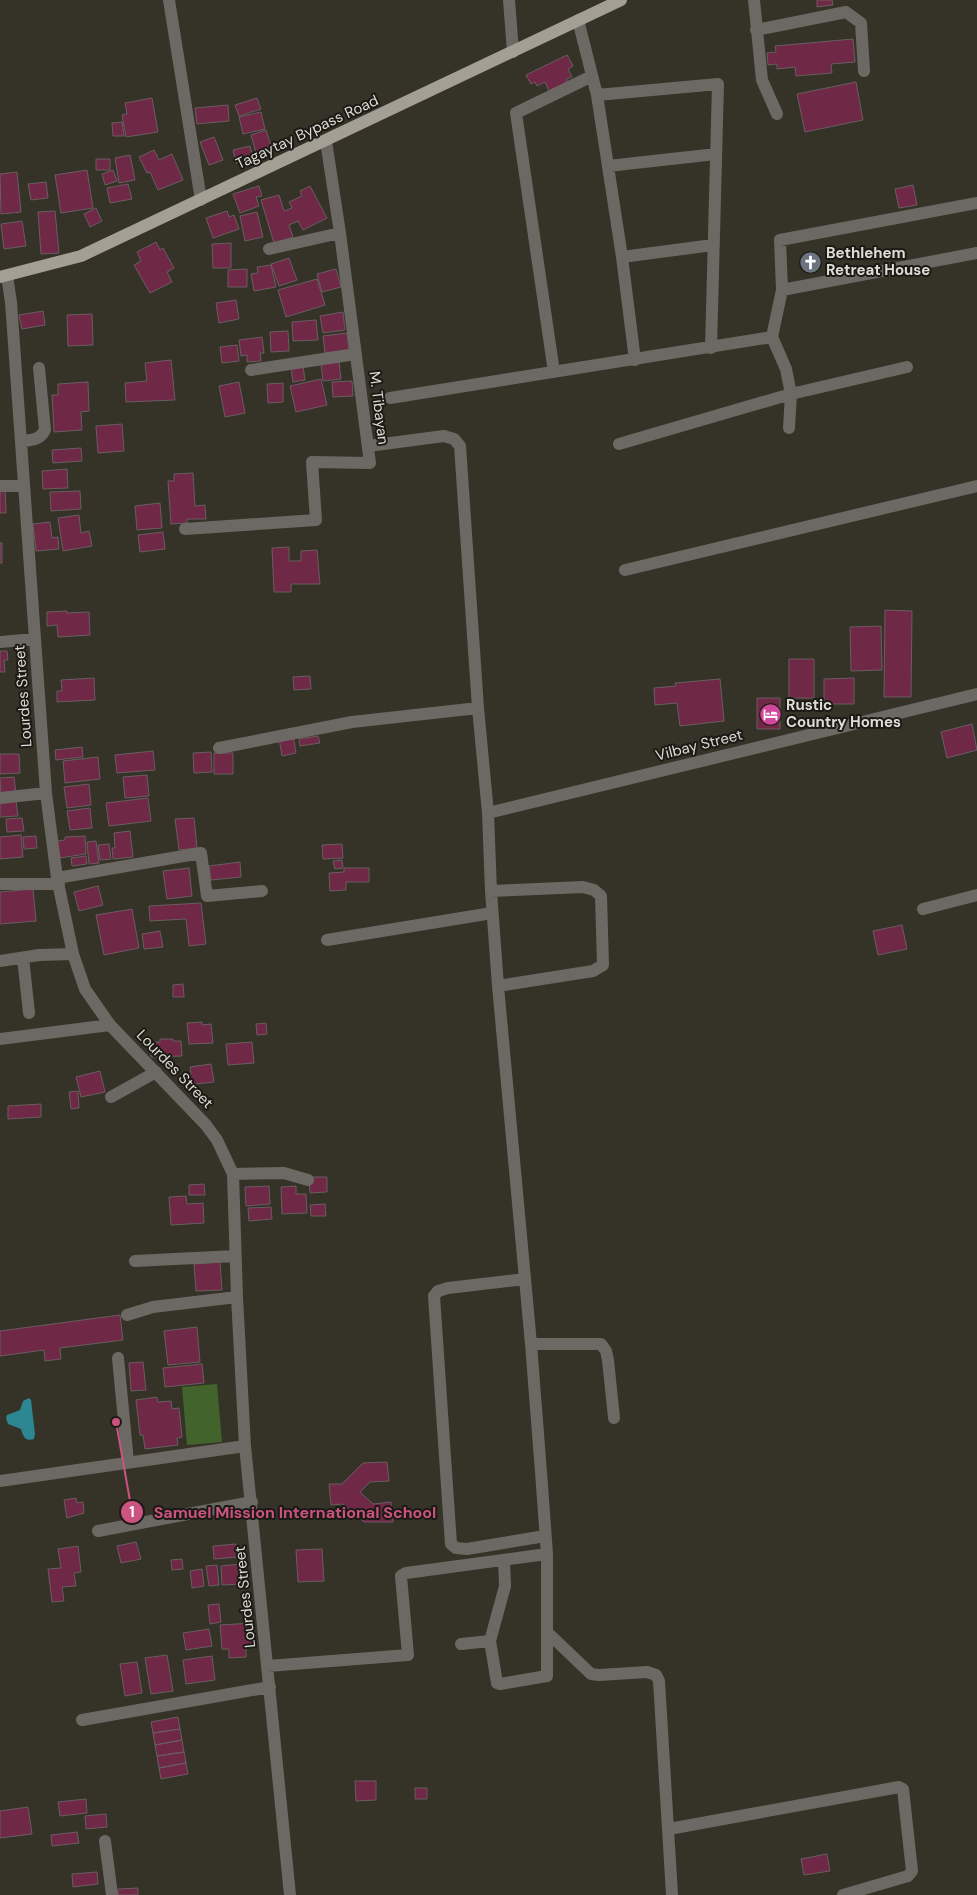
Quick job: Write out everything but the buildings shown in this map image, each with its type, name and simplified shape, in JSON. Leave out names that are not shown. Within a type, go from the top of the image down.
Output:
[{"type":"main road","name":"Tagaytay Bypass Road","points":[[3,276],[81,256],[621,0]]},
{"type":"street","points":[[169,0],[202,200]]},
{"type":"street","points":[[509,0],[513,52]]},
{"type":"street","points":[[754,0],[762,80],[777,114]]},
{"type":"street","points":[[756,30],[846,12],[861,23],[864,71]]},
{"type":"street","points":[[578,20],[597,95],[622,257],[635,360]]},
{"type":"street","points":[[554,372],[516,114],[592,76]]},
{"type":"street","points":[[597,95],[718,84],[711,348]]},
{"type":"street","name":"M. Tibayan","points":[[185,529],[316,520],[312,462],[370,463],[340,232],[326,141]]},
{"type":"street","points":[[608,166],[716,154]]},
{"type":"street","points":[[789,428],[791,394],[786,369],[772,337],[782,290],[780,240],[977,203]]},
{"type":"street","points":[[269,249],[340,232]]},
{"type":"street","points":[[622,257],[713,245]]},
{"type":"street","points":[[782,290],[977,253]]},
{"type":"street","name":"Lourdes Street","points":[[3,276],[11,302],[46,793],[58,881],[73,954],[84,989],[110,1025],[206,1125],[217,1140],[232,1174],[236,1297],[246,1446],[290,1895]]},
{"type":"street","points":[[390,398],[772,337]]},
{"type":"street","points":[[251,370],[356,354]]},
{"type":"street","points":[[619,444],[791,394],[907,367]]},
{"type":"street","points":[[21,441],[34,440],[42,436],[46,430],[39,368]]},
{"type":"street","points":[[368,446],[444,436],[454,438],[460,446],[478,708],[488,813],[490,891],[531,1344],[546,1554],[546,1676],[500,1684],[497,1683],[490,1641],[505,1586],[504,1560]]},
{"type":"street","points":[[0,486],[24,486]]},
{"type":"street","points":[[625,570],[977,486]]},
{"type":"street","points":[[0,642],[35,639]]},
{"type":"street","name":"Vilbay Street","points":[[488,813],[977,694]]},
{"type":"street","points":[[219,748],[352,722],[478,708]]},
{"type":"street","points":[[0,798],[46,793]]},
{"type":"street","points":[[0,884],[58,881],[201,853],[207,896],[262,891]]},
{"type":"street","points":[[490,891],[583,887],[594,890],[601,896],[604,965],[593,971],[498,986]]},
{"type":"street","points":[[923,909],[977,895]]},
{"type":"street","points":[[327,940],[492,913]]},
{"type":"street","points":[[0,960],[39,955],[73,954]]},
{"type":"street","points":[[23,958],[29,1013]]},
{"type":"street","points":[[0,1039],[110,1025]]},
{"type":"street","points":[[111,1097],[156,1072]]},
{"type":"street","points":[[232,1174],[284,1173],[308,1180]]},
{"type":"street","points":[[134,1261],[235,1256]]},
{"type":"street","points":[[525,1279],[448,1288],[438,1291],[434,1296],[452,1544],[456,1548],[467,1549],[545,1536]]},
{"type":"street","points":[[127,1316],[153,1307],[236,1297]]},
{"type":"street","points":[[531,1344],[601,1344],[606,1351],[608,1360],[614,1418]]},
{"type":"street","points":[[118,1358],[128,1462]]},
{"type":"street","points":[[0,1481],[246,1446]]},
{"type":"street","points":[[98,1531],[252,1502]]},
{"type":"street","points":[[268,1666],[408,1655],[401,1576],[406,1573],[546,1554]]},
{"type":"street","points":[[546,1632],[591,1674],[646,1672],[656,1675],[659,1681],[672,1895]]},
{"type":"street","points":[[462,1644],[490,1641]]},
{"type":"street","points":[[82,1720],[270,1687]]},
{"type":"street","points":[[669,1829],[899,1787],[903,1789],[912,1857],[912,1872],[908,1876],[843,1895]]},
{"type":"street","points":[[105,1841],[112,1895]]},
{"type":"green space","points":[[217,1384],[222,1442],[187,1445],[182,1387]]},
{"type":"water","points":[[29,1398],[31,1400],[35,1434],[34,1439],[31,1440],[25,1438],[21,1429],[8,1424],[6,1418],[7,1415],[20,1410],[23,1401]]},
{"type":"place","name":"Bethlehem Retreat House","points":[[810,262]]},
{"type":"place","name":"Rustic Country Homes","points":[[770,714]]},
{"type":"place","name":"Samuel Mission International School","points":[[116,1422]]}]
